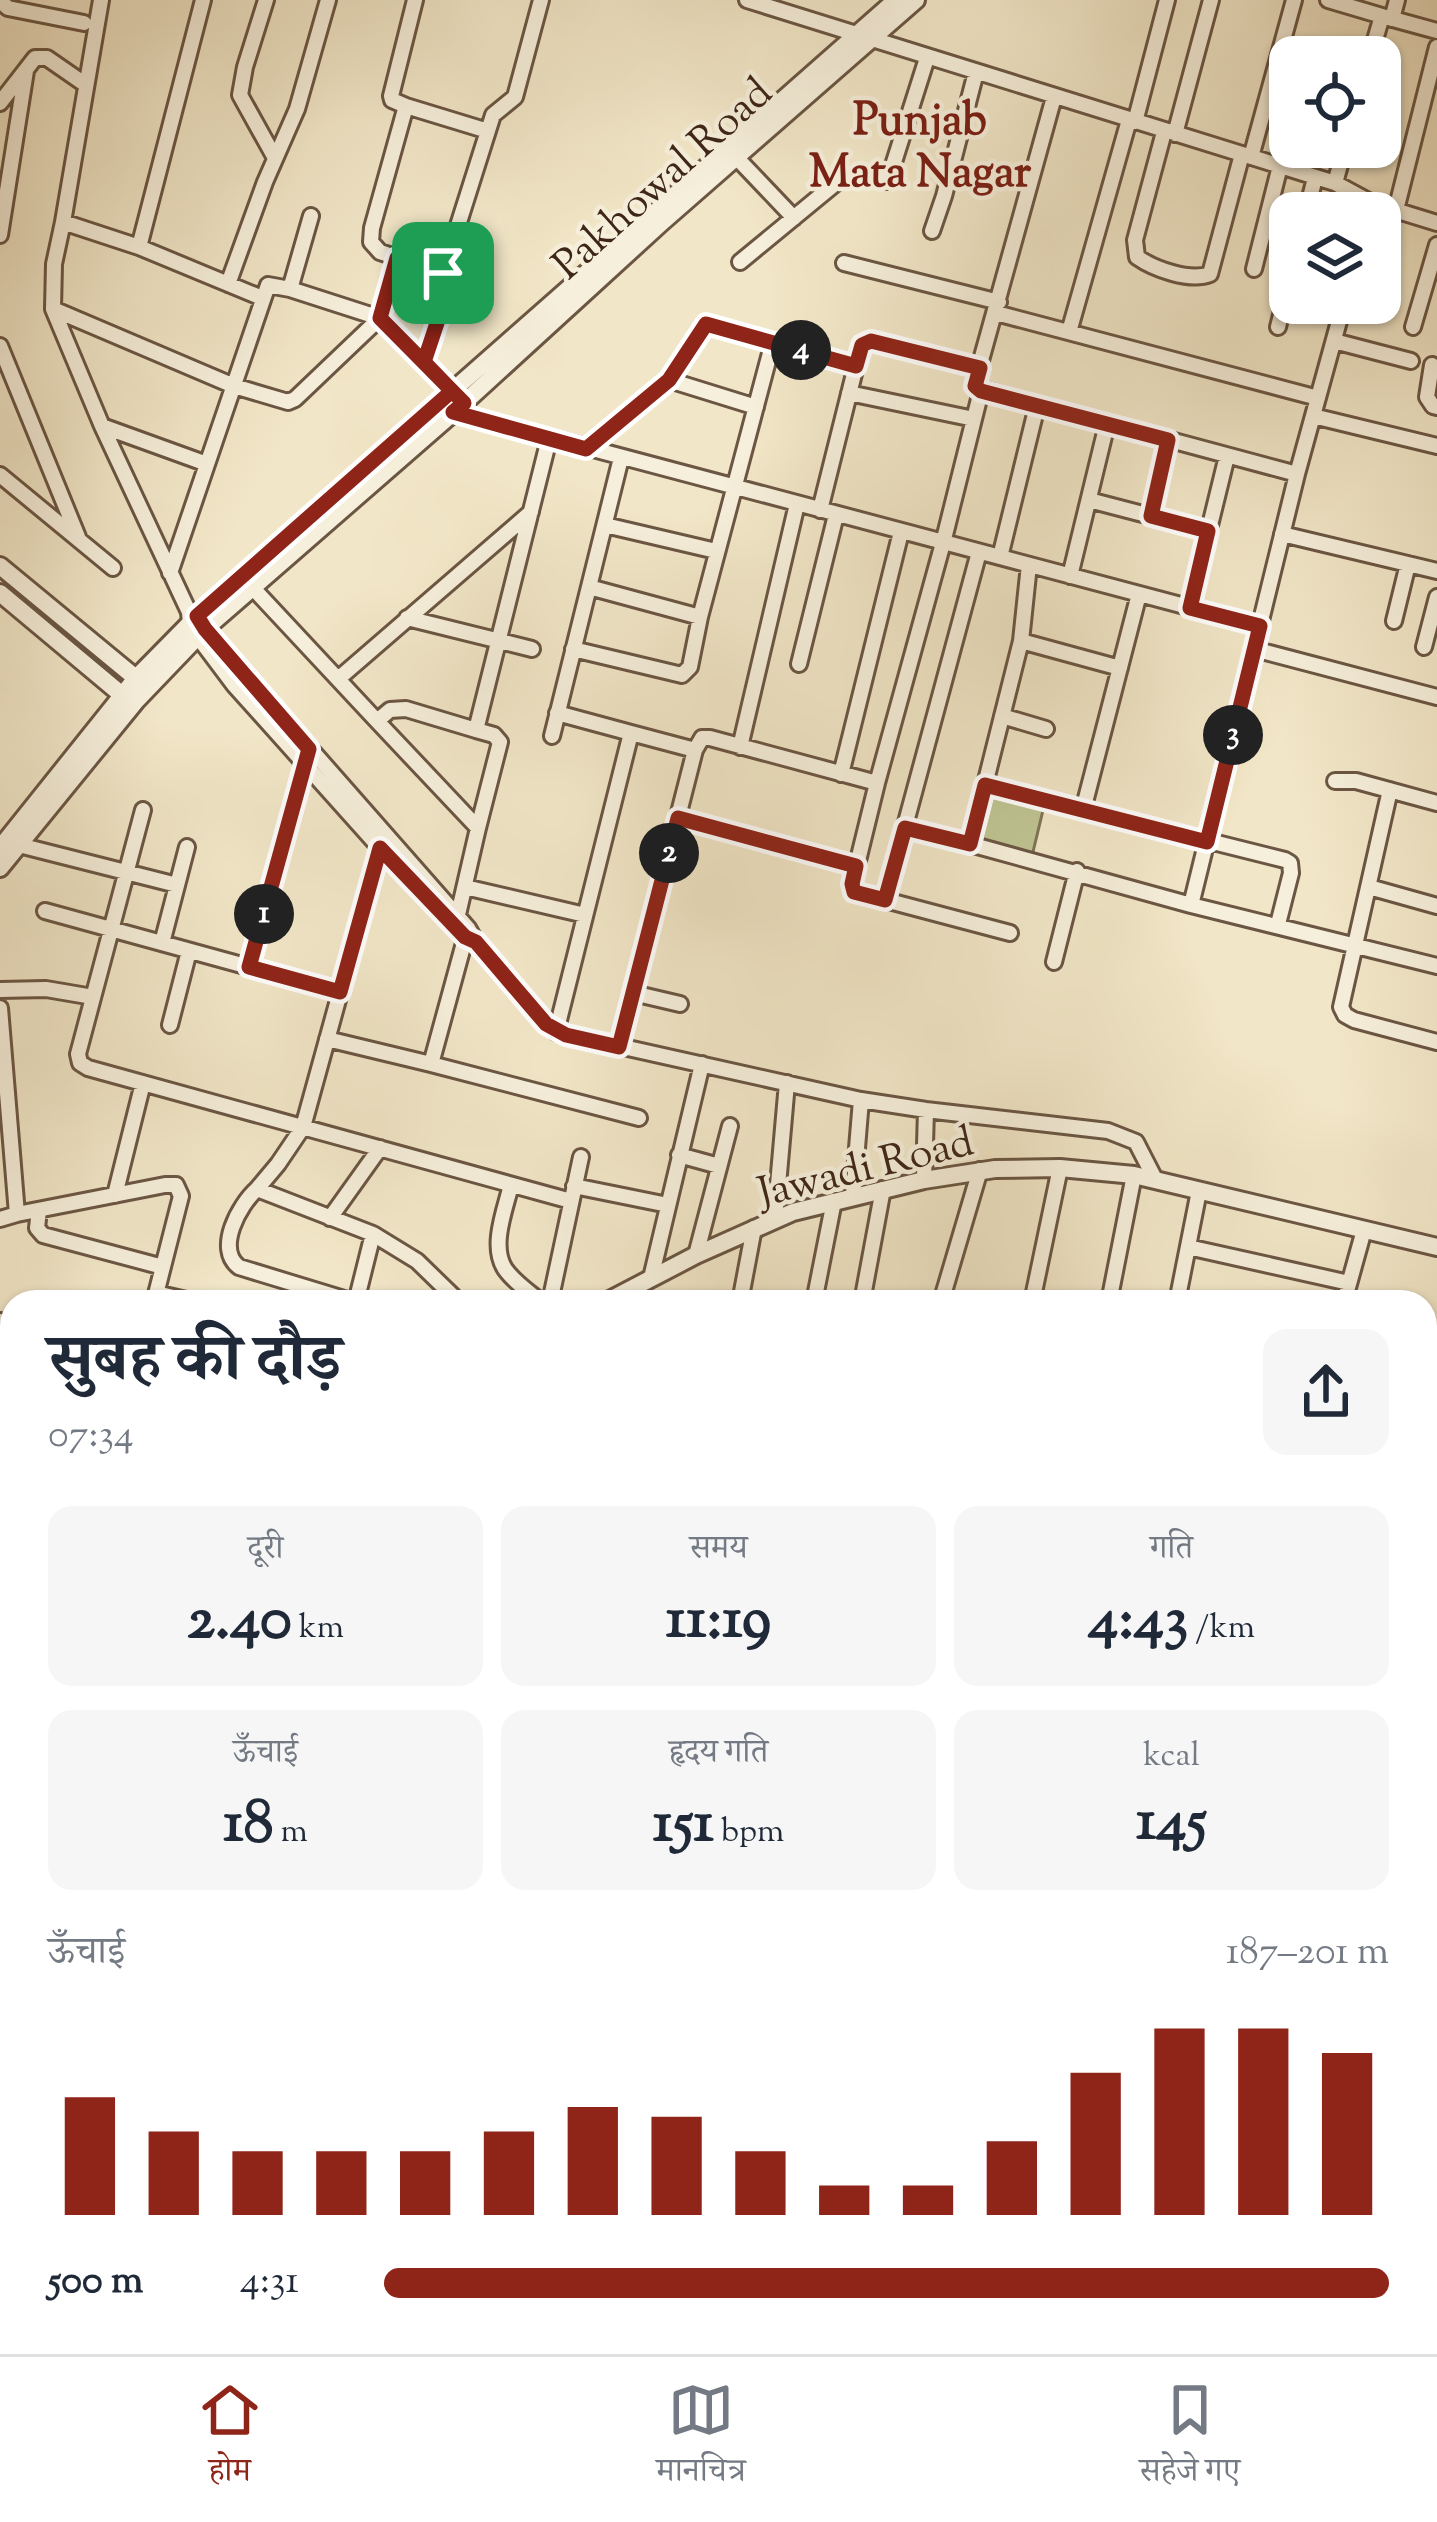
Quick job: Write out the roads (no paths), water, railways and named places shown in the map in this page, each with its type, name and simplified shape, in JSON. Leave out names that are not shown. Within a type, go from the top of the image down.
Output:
[{"type":"street","points":[[101,0],[54,264],[53,309],[102,426],[196,623],[380,848],[464,930]]},
{"type":"street","points":[[139,247],[203,0]]},
{"type":"street","points":[[266,0],[240,94],[275,158]]},
{"type":"street","points":[[229,284],[297,109],[328,0]]},
{"type":"street","points":[[415,0],[392,96],[396,103],[488,131]]},
{"type":"street","points":[[443,273],[496,110],[514,97],[541,0]]},
{"type":"street","points":[[747,0],[798,8],[927,58],[1269,163]]},
{"type":"street","name":"Pakhowal Road","points":[[0,868],[10,847],[196,623],[736,157],[865,36],[896,0]]},
{"type":"street","name":"Pakhowal Road","points":[[196,623],[252,587],[451,403],[865,36],[916,0]]},
{"type":"street","points":[[1069,332],[1167,0]]},
{"type":"street","points":[[1211,0],[1134,249],[1146,263],[1200,278],[1210,274],[1294,0]]},
{"type":"street","points":[[1328,0],[1437,31]]},
{"type":"street","points":[[1379,36],[1397,0]]},
{"type":"street","points":[[5,7],[84,23]]},
{"type":"street","points":[[1400,192],[1437,46]]},
{"type":"street","points":[[0,103],[40,56],[86,86]]},
{"type":"street","points":[[740,262],[842,178],[850,174],[888,181],[927,58]]},
{"type":"street","points":[[0,235],[26,71]]},
{"type":"street","points":[[932,231],[976,72]]},
{"type":"street","points":[[1054,97],[975,386],[1297,474]]},
{"type":"street","points":[[406,106],[370,237],[375,249],[449,278],[424,362]]},
{"type":"street","points":[[736,157],[794,218]]},
{"type":"street","points":[[1253,269],[1279,168]]},
{"type":"street","points":[[1286,168],[1347,192]]},
{"type":"street","points":[[1334,183],[1339,168]]},
{"type":"street","points":[[1311,192],[1315,178]]},
{"type":"street","points":[[1401,212],[1437,223]]},
{"type":"street","points":[[290,289],[311,216]]},
{"type":"street","points":[[63,222],[139,247],[262,298]]},
{"type":"street","points":[[1413,327],[1437,245]]},
{"type":"street","points":[[53,309],[234,386],[288,402],[380,318],[397,258]]},
{"type":"street","points":[[844,263],[1069,332],[1318,398]]},
{"type":"street","points":[[170,574],[268,285],[380,318],[424,362],[451,403],[549,439],[1260,626]]},
{"type":"street","points":[[1420,304],[1437,308]]},
{"type":"street","points":[[586,449],[669,380],[706,324],[856,366]]},
{"type":"street","points":[[1191,905],[1338,324]]},
{"type":"street","points":[[573,650],[682,675],[690,667],[716,550],[773,341]]},
{"type":"street","points":[[820,510],[862,345],[871,341],[980,368]]},
{"type":"street","points":[[1334,341],[1411,361]]},
{"type":"street","points":[[0,346],[78,537]]},
{"type":"street","points":[[1432,365],[1427,398],[1437,407]]},
{"type":"street","points":[[669,380],[756,407]]},
{"type":"street","points":[[981,391],[852,884],[854,892],[1010,933]]},
{"type":"street","points":[[849,393],[974,419]]},
{"type":"street","points":[[1000,557],[1036,406]]},
{"type":"street","points":[[1313,416],[1437,446]]},
{"type":"street","points":[[1070,576],[1108,424]]},
{"type":"street","points":[[102,426],[207,464]]},
{"type":"street","points":[[476,730],[549,439]]},
{"type":"street","points":[[1151,516],[1168,440]]},
{"type":"street","points":[[1190,608],[1227,456]]},
{"type":"street","points":[[552,736],[621,458]]},
{"type":"street","points":[[0,475],[113,568]]},
{"type":"street","points":[[1089,500],[1208,531]]},
{"type":"street","points":[[740,747],[797,504]]},
{"type":"street","points":[[338,679],[531,512]]},
{"type":"street","points":[[799,664],[836,515]]},
{"type":"street","points":[[604,525],[716,550]]},
{"type":"street","points":[[841,774],[902,532]]},
{"type":"street","points":[[1282,534],[1437,572]]},
{"type":"street","points":[[885,900],[979,552]]},
{"type":"street","points":[[1394,621],[1408,564]]},
{"type":"street","points":[[0,566],[142,683]]},
{"type":"street","points":[[970,844],[1021,641],[1029,566]]},
{"type":"street","points":[[252,587],[478,828]]},
{"type":"street","points":[[589,587],[700,616]]},
{"type":"street","points":[[0,593],[128,700]]},
{"type":"street","points":[[1083,810],[1139,594]]},
{"type":"street","points":[[1424,647],[1437,598]]},
{"type":"street","points":[[407,618],[532,650]]},
{"type":"street","points":[[1021,641],[1120,668]]},
{"type":"street","points":[[1254,650],[1437,697]]},
{"type":"street","points":[[376,721],[390,710],[406,709],[494,735],[500,742],[465,887],[464,930],[431,1064]]},
{"type":"street","points":[[557,713],[695,750]]},
{"type":"street","points":[[1002,716],[1046,729]]},
{"type":"street","points":[[556,1031],[631,733]]},
{"type":"street","points":[[619,1047],[700,740],[877,783]]},
{"type":"street","points":[[307,756],[385,832],[464,930],[556,1031],[861,1100],[1108,1131],[1140,1146],[1155,1179]]},
{"type":"street","points":[[249,967],[307,756]]},
{"type":"street","points":[[1335,781],[1356,781],[1437,802]]},
{"type":"street","points":[[985,785],[1290,863],[1292,873],[1278,924]]},
{"type":"street","points":[[1390,790],[1341,1007],[1345,1015],[1437,1042]]},
{"type":"street","points":[[143,810],[78,1054],[80,1063],[511,1185],[668,1205]]},
{"type":"street","points":[[678,818],[856,866]]},
{"type":"street","points":[[905,828],[1437,966]]},
{"type":"street","points":[[315,1290],[238,1267],[228,1252],[237,1213],[303,1127],[385,832]]},
{"type":"street","points":[[10,847],[177,885]]},
{"type":"street","points":[[162,943],[187,847]]},
{"type":"street","points":[[1054,962],[1077,871]]},
{"type":"street","points":[[465,887],[586,914]]},
{"type":"street","points":[[1369,887],[1437,906]]},
{"type":"street","points":[[45,911],[340,992]]},
{"type":"street","points":[[170,1025],[189,950]]},
{"type":"street","points":[[0,990],[46,989],[93,997]]},
{"type":"street","points":[[633,993],[680,1004]]},
{"type":"street","points":[[0,1008],[17,1214]]},
{"type":"street","points":[[327,1039],[639,1118]]},
{"type":"street","points":[[651,1278],[702,1064]]},
{"type":"street","points":[[115,1195],[143,1083]]},
{"type":"street","points":[[775,1219],[788,1083]]},
{"type":"street","points":[[853,1196],[861,1100]]},
{"type":"street","points":[[925,1180],[926,1110]]},
{"type":"street","points":[[696,1255],[730,1126]]},
{"type":"street","points":[[331,1218],[380,1148]]},
{"type":"street","points":[[679,1155],[719,1166]]},
{"type":"street","points":[[548,1290],[581,1157]]},
{"type":"street","points":[[1035,1290],[1060,1168]]},
{"type":"street","name":"Jawadi Road","points":[[628,1290],[775,1219],[853,1196],[980,1170],[1060,1168],[1134,1175],[1437,1247]]},
{"type":"street","points":[[945,1290],[980,1170]]},
{"type":"street","points":[[1111,1290],[1134,1175]]},
{"type":"street","points":[[0,1219],[165,1185],[178,1187],[181,1196],[157,1290]]},
{"type":"street","points":[[511,1185],[499,1256],[504,1268],[531,1290]]},
{"type":"street","points":[[864,1290],[883,1189]]},
{"type":"street","points":[[257,1190],[373,1234],[417,1262],[442,1290]]},
{"type":"street","points":[[1179,1290],[1199,1192]]},
{"type":"street","points":[[816,1290],[834,1201]]},
{"type":"street","points":[[39,1210],[37,1228],[43,1235],[163,1267]]},
{"type":"street","points":[[742,1290],[754,1228]]},
{"type":"street","points":[[1347,1290],[1364,1231]]},
{"type":"street","points":[[358,1290],[373,1234]]},
{"type":"street","points":[[1188,1247],[1349,1283]]},
{"type":"district","name":"Punjab Mata Nagar","points":[[920,144]]}]
